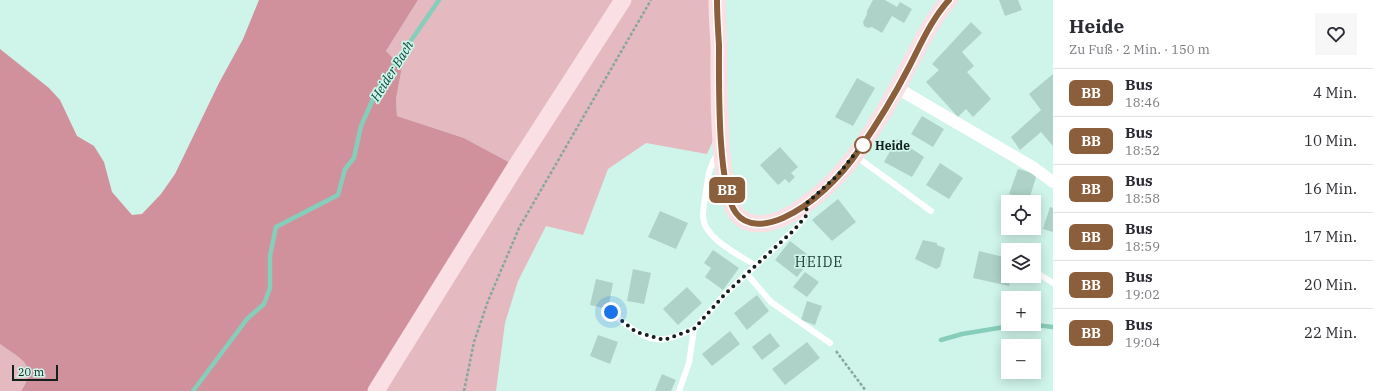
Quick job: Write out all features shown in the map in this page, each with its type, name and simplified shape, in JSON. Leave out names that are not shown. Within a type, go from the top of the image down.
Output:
[{"type":"main road","points":[[376,391],[623,0]]},
{"type":"main road","points":[[717,6],[722,147],[728,198],[732,208],[741,218],[754,224],[770,223],[790,215],[807,203],[838,175],[855,156],[897,88],[934,19],[949,0]]},
{"type":"street","points":[[897,88],[1034,168],[1053,182]]},
{"type":"lane","points":[[722,147],[711,163],[703,217],[708,231],[719,242],[755,265]]},
{"type":"lane","points":[[855,156],[875,172],[931,211]]},
{"type":"lane","points":[[611,312],[636,332],[664,340],[694,329],[725,294],[746,273],[780,244],[806,216],[807,203]]},
{"type":"lane","points":[[746,273],[771,302],[830,343]]},
{"type":"lane","points":[[1041,275],[1053,283]]},
{"type":"lane","points":[[679,391],[689,363],[694,329]]},
{"type":"path","points":[[464,391],[474,342],[488,301],[520,228],[652,0]]},
{"type":"path","points":[[830,343],[866,391]]},
{"type":"shaded area","points":[[259,0],[418,0],[386,51],[402,67],[396,99],[397,116],[464,138],[516,166],[376,391],[21,391],[26,382],[28,368],[20,358],[0,344],[0,49],[49,88],[60,100],[77,136],[94,146],[104,162],[112,192],[132,215],[142,214],[161,194],[175,174],[219,83],[243,39]]},
{"type":"shaded area","points":[[418,0],[620,0],[514,165],[464,138],[397,116],[396,99],[402,67],[386,51]]},
{"type":"shaded area","points":[[631,0],[710,0],[715,136],[707,154],[646,143],[608,169],[583,235],[546,226],[518,281],[505,323],[496,391],[378,391]]},
{"type":"shaded area","points":[[0,344],[20,358],[28,368],[26,382],[21,391],[0,391]]},
{"type":"building","points":[[873,0],[885,0],[897,7],[900,2],[912,9],[904,23],[892,16],[882,33],[872,27],[868,28],[864,26],[863,22]]},
{"type":"building","points":[[999,0],[1018,0],[1022,10],[1005,16]]},
{"type":"building","points":[[971,22],[982,33],[962,52],[974,66],[967,72],[991,99],[973,117],[966,109],[958,117],[926,82],[939,70],[932,64]]},
{"type":"building","points":[[1053,74],[1053,146],[1041,132],[1020,150],[1011,137],[1041,110],[1029,94]]},
{"type":"building","points":[[857,78],[875,88],[853,126],[835,117]]},
{"type":"building","points":[[922,116],[944,129],[933,147],[911,134]]},
{"type":"building","points":[[897,139],[924,157],[912,177],[884,162]]},
{"type":"building","points":[[780,147],[798,167],[791,173],[795,177],[789,183],[785,179],[778,185],[760,165]]},
{"type":"building","points":[[940,163],[963,178],[949,199],[926,185]]},
{"type":"building","points":[[1018,169],[1037,174],[1031,195],[1009,194]]},
{"type":"building","points":[[838,199],[856,222],[832,241],[812,220]]},
{"type":"building","points":[[1050,207],[1053,208],[1053,232],[1043,229]]},
{"type":"building","points":[[660,211],[688,223],[676,249],[648,237]]},
{"type":"building","points":[[923,240],[937,243],[937,245],[945,248],[940,267],[936,269],[915,259]]},
{"type":"building","points":[[790,241],[812,258],[797,277],[775,260]]},
{"type":"building","points":[[713,250],[739,268],[723,290],[705,277],[711,268],[704,263]]},
{"type":"building","points":[[979,251],[1001,256],[1001,283],[1010,283],[1009,286],[973,278]]},
{"type":"building","points":[[633,269],[651,273],[644,304],[627,301]]},
{"type":"building","points":[[805,272],[819,282],[807,297],[793,287]]},
{"type":"building","points":[[596,279],[613,283],[608,309],[590,305]]},
{"type":"building","points":[[687,287],[702,303],[678,325],[663,309]]},
{"type":"building","points":[[757,295],[769,311],[747,330],[734,313]]},
{"type":"building","points":[[807,301],[822,306],[815,325],[801,320]]},
{"type":"building","points":[[730,331],[740,344],[712,366],[702,354]]},
{"type":"building","points":[[770,333],[780,346],[762,360],[752,347]]},
{"type":"building","points":[[598,335],[618,342],[610,364],[590,356]]},
{"type":"building","points":[[807,342],[820,358],[785,385],[772,369]]},
{"type":"building","points":[[662,374],[676,380],[671,391],[655,391]]},
{"type":"waterway","name":"Heider Bach","points":[[193,391],[247,319],[264,304],[270,288],[270,256],[276,227],[338,195],[345,169],[354,158],[361,126],[377,90],[439,0]]},
{"type":"waterway","points":[[1041,326],[1053,327]]},
{"type":"waterway","points":[[941,340],[962,334],[1001,328]]},
{"type":"bus line","name":"BB","points":[[717,0],[720,111],[725,184],[732,208],[741,218],[754,224],[770,223],[790,215],[829,184],[855,156],[897,88],[934,19],[949,0]]},
{"type":"place","name":"Heide","points":[[863,145]]},
{"type":"district","name":"HEIDE","points":[[819,262]]},
{"type":"route","points":[[611,312],[636,332],[664,340],[694,329],[725,294],[794,230],[806,216],[807,203],[838,175],[855,156],[864,142],[863,145]]}]
